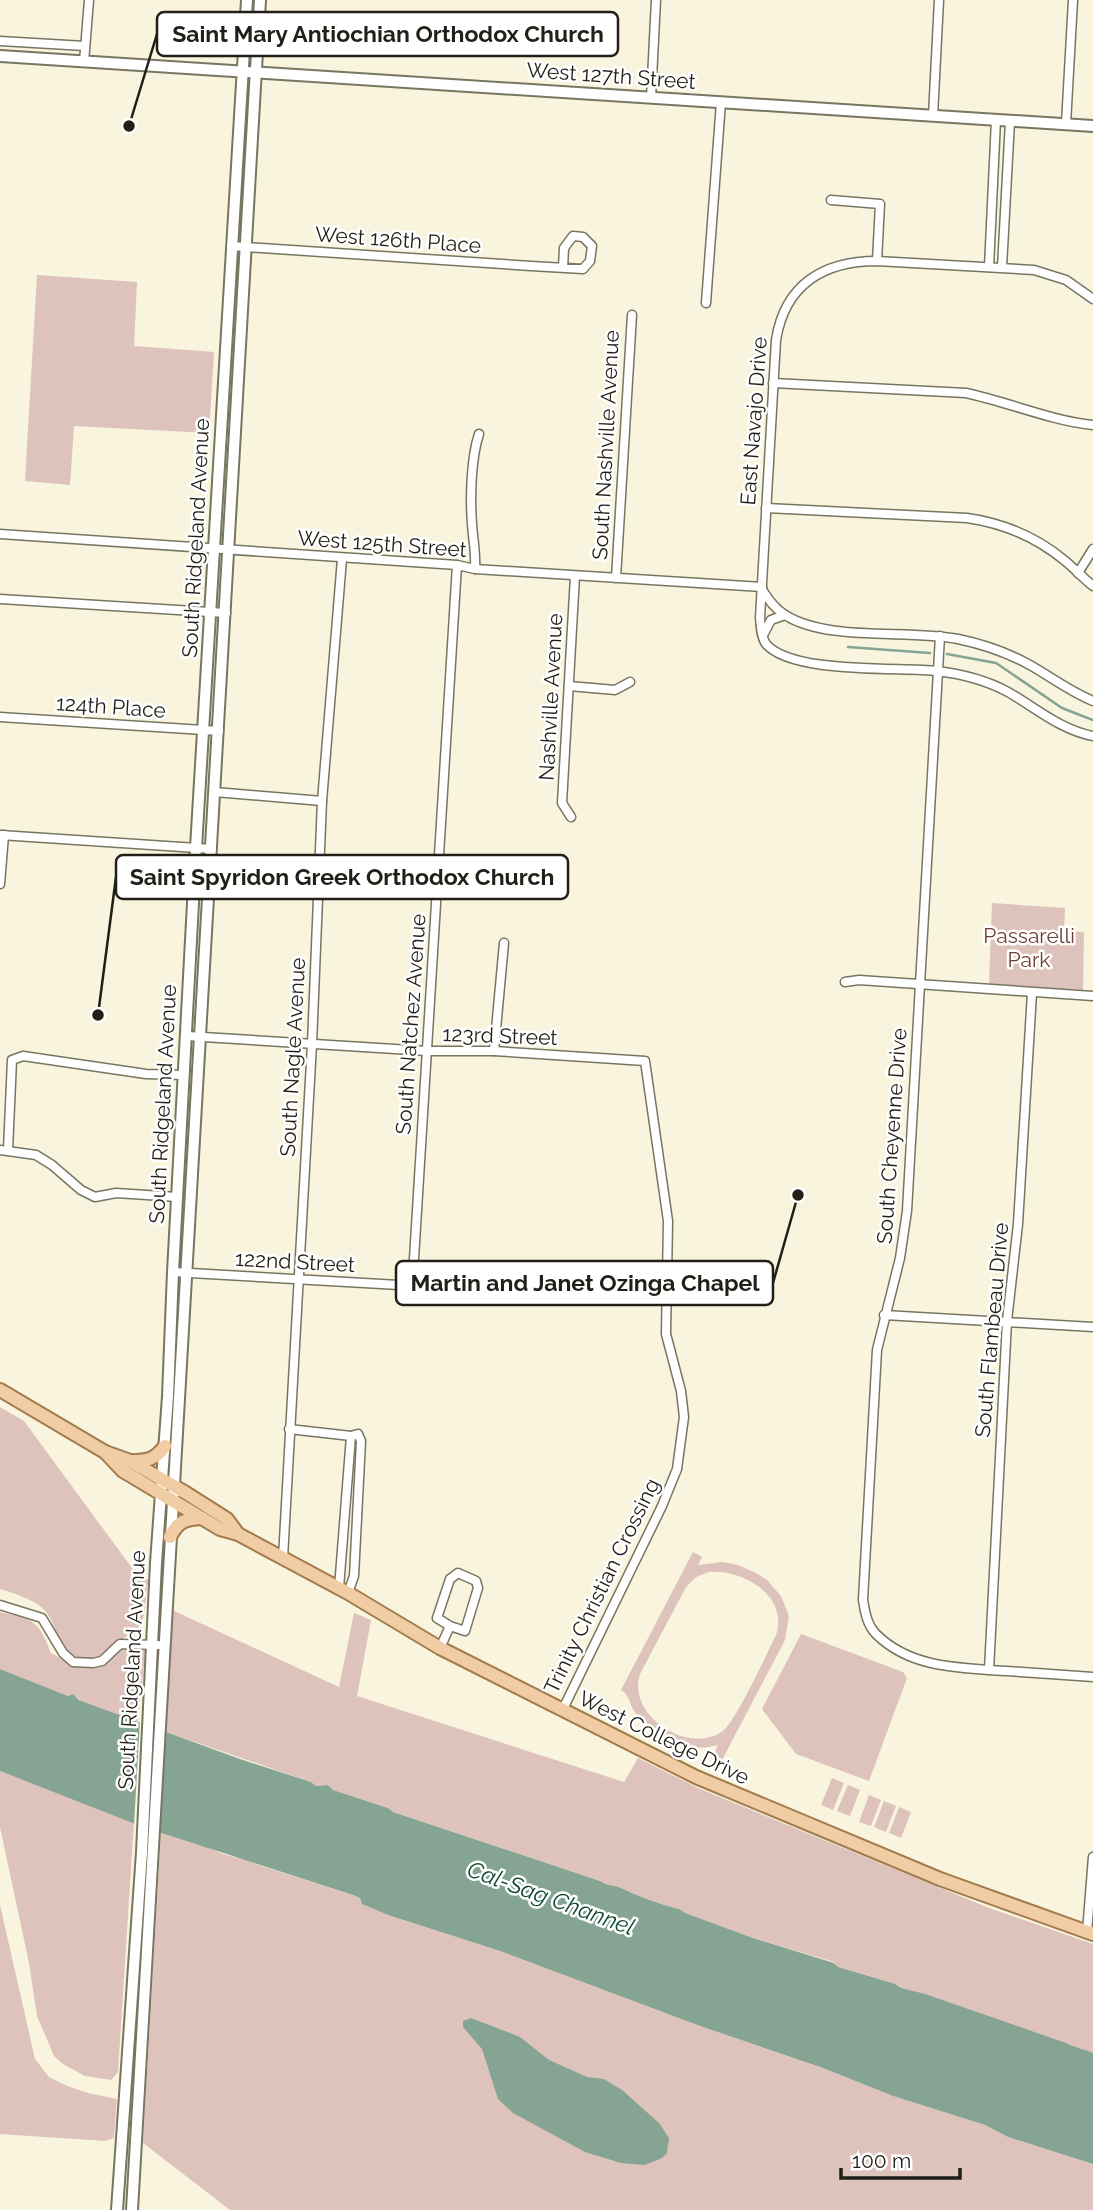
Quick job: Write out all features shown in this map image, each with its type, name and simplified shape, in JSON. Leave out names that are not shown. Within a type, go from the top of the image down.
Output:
[{"type":"main road","name":"South Ridgeland Avenue","points":[[169,1484],[165,1446],[173,1272],[247,0]]},
{"type":"main road","name":"South Ridgeland Avenue","points":[[132,2210],[158,1645],[167,1498],[187,1273],[260,0]]},
{"type":"main road","name":"West 127th Street","points":[[0,56],[1093,126]]},
{"type":"main road","name":"West College Drive","points":[[0,1390],[105,1452],[130,1461],[227,1519],[238,1534]]},
{"type":"main road","points":[[130,1461],[156,1458],[165,1446]]},
{"type":"main road","name":"West College Drive","points":[[105,1452],[123,1471],[220,1529],[238,1534],[283,1558],[440,1648],[696,1777],[940,1879],[1090,1933]]},
{"type":"main road","name":"South Ridgeland Avenue","points":[[158,1645],[170,1537],[167,1498]]},
{"type":"main road","points":[[170,1537],[176,1525],[184,1520],[202,1518]]},
{"type":"main road","name":"South Ridgeland Avenue","points":[[117,2210],[147,1853]]},
{"type":"street","points":[[84,62],[89,0]]},
{"type":"street","points":[[651,98],[656,0]]},
{"type":"street","points":[[933,116],[939,0]]},
{"type":"street","points":[[1066,124],[1073,0]]},
{"type":"street","points":[[0,41],[85,46]]},
{"type":"street","points":[[706,303],[721,102]]},
{"type":"street","points":[[989,267],[996,120]]},
{"type":"street","points":[[1002,267],[1010,121]]},
{"type":"street","points":[[831,200],[880,204],[877,261]]},
{"type":"street","name":"West 126th Place","points":[[231,247],[563,268],[583,269],[590,261],[592,246],[583,237],[573,236],[564,248],[563,268]]},
{"type":"street","name":"East Navajo Drive","points":[[762,636],[760,618],[778,330],[786,307],[795,293],[815,276],[836,265],[877,261],[1034,270],[1054,275],[1092,295]]},
{"type":"street","name":"South Nashville Avenue","points":[[615,578],[632,315]]},
{"type":"street","points":[[773,383],[966,394],[1093,425]]},
{"type":"street","points":[[475,569],[476,551],[471,521],[475,446],[479,434]]},
{"type":"street","points":[[766,508],[967,518],[989,522],[1022,533],[1063,559],[1093,586]]},
{"type":"street","name":"West 125th Street","points":[[0,534],[763,589]]},
{"type":"street","points":[[1078,573],[1093,549]]},
{"type":"street","name":"South Nagle Avenue","points":[[283,1558],[312,1044],[322,801],[342,559]]},
{"type":"street","name":"South Natchez Avenue","points":[[413,1275],[457,565]]},
{"type":"street","name":"Nashville Avenue","points":[[571,817],[562,803],[575,576]]},
{"type":"street","points":[[763,589],[777,609],[785,615],[823,629],[940,636],[976,643],[1030,665],[1076,694],[1093,701]]},
{"type":"street","points":[[0,599],[226,613]]},
{"type":"street","points":[[785,615],[771,620],[762,636],[767,645],[776,652],[796,660],[826,665],[937,671],[984,681],[1056,722],[1093,736]]},
{"type":"street","name":"South Cheyenne Drive","points":[[940,636],[906,1222],[900,1258],[877,1350],[863,1600],[866,1619],[874,1633],[891,1646],[929,1663],[953,1668],[989,1670]]},
{"type":"street","points":[[569,686],[615,691],[630,682]]},
{"type":"street","name":"124th Place","points":[[0,717],[219,731]]},
{"type":"street","points":[[215,792],[322,801]]},
{"type":"street","points":[[0,884],[2,835],[212,849]]},
{"type":"street","points":[[494,1051],[504,943]]},
{"type":"street","points":[[845,982],[859,979],[1093,996]]},
{"type":"street","name":"South Flambeau Drive","points":[[989,1670],[1007,1321],[1018,1224],[1031,993]]},
{"type":"street","name":"123rd Street","points":[[187,1036],[645,1061]]},
{"type":"street","points":[[177,1198],[116,1193],[95,1196],[81,1190],[36,1155],[4,1150],[12,1060],[23,1056],[146,1074],[184,1075]]},
{"type":"street","name":"Trinity Christian Crossing","points":[[562,1710],[673,1482],[681,1446],[684,1417],[681,1391],[666,1334],[668,1221],[645,1061]]},
{"type":"street","name":"122nd Street","points":[[173,1272],[399,1285],[413,1275]]},
{"type":"street","points":[[884,1315],[1093,1327]]},
{"type":"street","points":[[289,1429],[351,1436],[358,1434],[360,1441],[354,1576],[344,1591]]},
{"type":"street","points":[[344,1591],[351,1436]]},
{"type":"street","points":[[347,1489],[358,1490]]},
{"type":"street","points":[[458,1573],[476,1581],[478,1588],[465,1631],[450,1626],[437,1618],[450,1579],[458,1573]]},
{"type":"street","points":[[0,1605],[42,1618],[63,1653],[73,1662],[102,1661],[120,1644],[158,1645]]},
{"type":"street","points":[[440,1648],[450,1626]]},
{"type":"street","points":[[989,1670],[1093,1677]]},
{"type":"street","points":[[1090,1933],[1093,1857]]},
{"type":"green space","points":[[37,275],[137,282],[134,346],[214,352],[209,433],[74,426],[70,485],[25,481]]},
{"type":"green space","name":"Passarelli Park","points":[[992,903],[1065,908],[1064,931],[1084,932],[1083,990],[989,985]]},
{"type":"green space","points":[[0,1407],[24,1421],[140,1579],[149,1579],[139,1626],[97,1658],[86,1660],[71,1655],[61,1642],[45,1610],[26,1598],[0,1589]]},
{"type":"green space","points":[[693,1552],[702,1557],[698,1565],[723,1562],[756,1573],[767,1580],[781,1596],[789,1616],[785,1640],[722,1760],[713,1756],[718,1745],[694,1748],[661,1737],[642,1722],[621,1690]],"holes":[[[709,1572],[722,1572],[749,1580],[769,1597],[776,1608],[776,1635],[743,1701],[723,1731],[709,1737],[678,1735],[651,1717],[642,1704],[638,1689],[640,1674],[686,1587],[696,1577]]]},
{"type":"green space","points":[[172,1610],[339,1687],[354,1613],[371,1620],[357,1696],[624,1782],[638,1758],[698,1788],[989,1908],[1093,1944],[1093,2053],[838,1967],[834,1962],[753,1938],[618,1887],[393,1812],[333,1790],[328,1785],[316,1786],[166,1732]]},
{"type":"green space","points":[[0,1612],[28,1619],[38,1627],[51,1653],[75,1665],[90,1668],[100,1665],[120,1649],[146,1646],[138,1721],[104,1711],[73,1694],[68,1696],[0,1669]]},
{"type":"green space","points":[[801,1634],[903,1672],[907,1678],[869,1781],[796,1754],[762,1709]]},
{"type":"green space","points":[[0,1771],[134,1822],[118,2072],[111,2080],[85,2076],[63,2064],[54,2056],[37,2016],[29,1963],[0,1827]]},
{"type":"green space","points":[[832,1778],[844,1783],[833,1810],[821,1805]]},
{"type":"green space","points":[[848,1785],[860,1790],[850,1816],[837,1811]]},
{"type":"green space","points":[[869,1795],[881,1800],[871,1826],[859,1822]]},
{"type":"green space","points":[[884,1801],[896,1806],[886,1832],[874,1827]]},
{"type":"green space","points":[[899,1807],[911,1812],[901,1838],[889,1833]]},
{"type":"green space","points":[[161,1831],[353,1895],[360,1898],[363,1904],[388,1915],[500,1951],[893,2096],[985,2125],[1008,2137],[1093,2164],[1093,2210],[230,2210],[143,2143]]},
{"type":"green space","points":[[0,1905],[35,2059],[49,2077],[67,2086],[117,2099],[114,2138],[105,2141],[0,2134]]},
{"type":"water","name":"Cal-Sag Channel","points":[[0,1669],[316,1786],[328,1785],[333,1790],[393,1812],[618,1887],[753,1938],[834,1963],[838,1967],[925,1994],[1093,2053],[1093,2164],[1008,2137],[985,2125],[893,2096],[500,1951],[388,1915],[362,1904],[360,1898],[353,1895],[143,1827],[0,1771]]},
{"type":"water","points":[[471,2018],[520,2037],[549,2060],[587,2077],[604,2079],[622,2090],[659,2123],[669,2138],[667,2153],[645,2165],[621,2163],[585,2152],[513,2113],[498,2099],[482,2049],[463,2027],[463,2021]]},
{"type":"pier","points":[[140,1718],[166,1729],[160,1835],[134,1826]]},
{"type":"waterway","points":[[848,647],[930,653]]},
{"type":"waterway","points":[[947,654],[996,663],[1062,708],[1093,720]]},
{"type":"place","name":"Saint Mary Antiochian Orthodox Church","points":[[129,126]]},
{"type":"place","name":"Saint Spyridon Greek Orthodox Church","points":[[98,1015]]},
{"type":"place","name":"Martin and Janet Ozinga Chapel","points":[[798,1195]]}]
